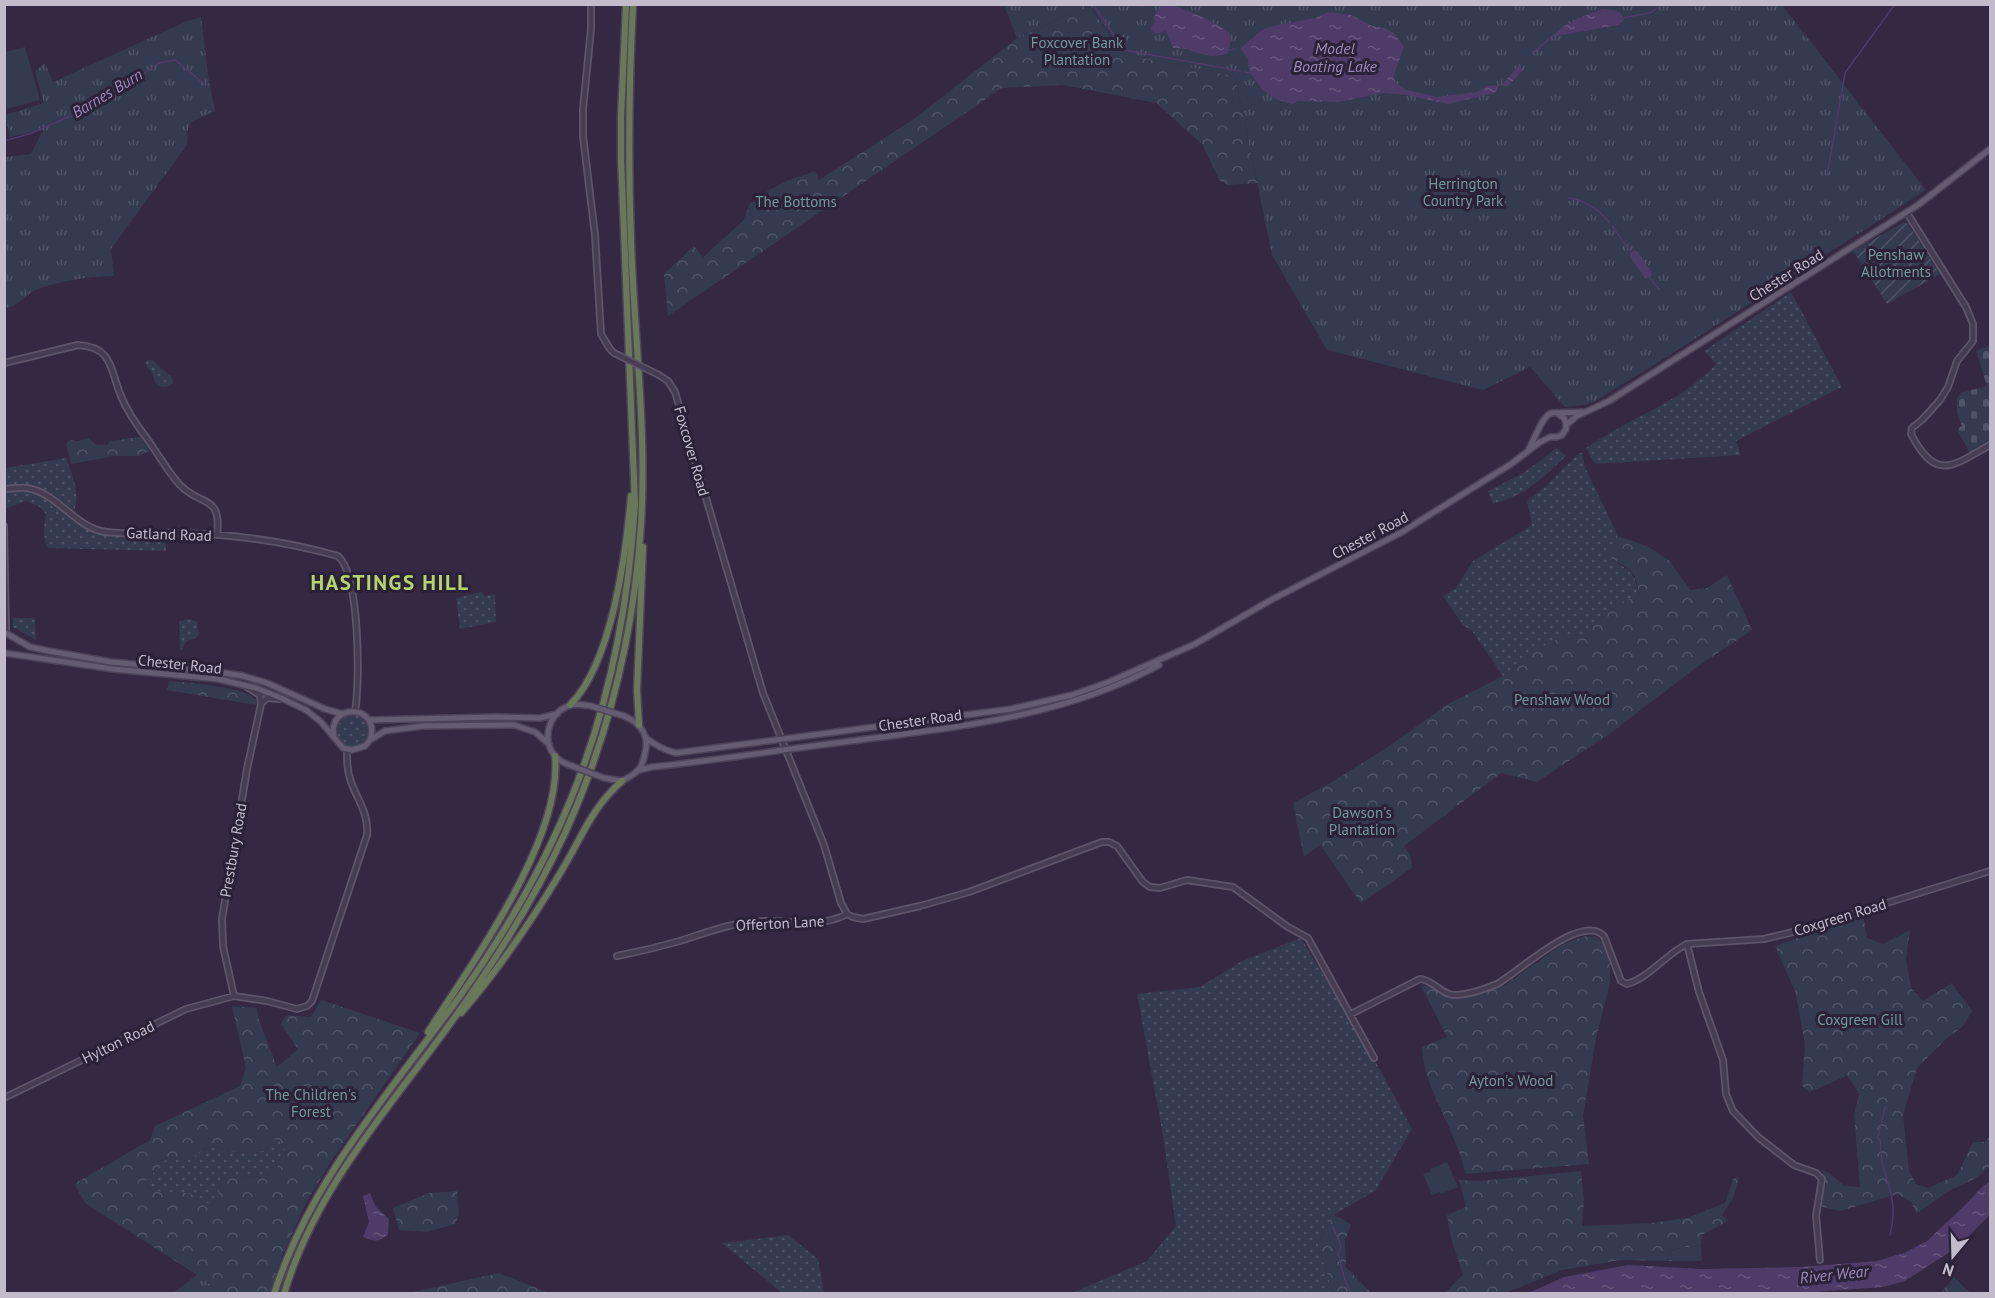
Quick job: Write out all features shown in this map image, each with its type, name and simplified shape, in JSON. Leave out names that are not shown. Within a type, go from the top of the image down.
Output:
[{"type":"highway","points":[[274,1293],[295,1240],[316,1197],[345,1150],[459,998],[500,938],[536,875],[573,797],[607,692],[623,617],[635,504],[621,159],[626,4]]},
{"type":"highway","points":[[633,4],[628,152],[644,524],[637,690],[639,725]]},
{"type":"highway","points":[[570,705],[581,694],[588,682],[603,644],[617,594],[629,524],[634,460]]},
{"type":"highway","points":[[284,1293],[303,1244],[338,1178],[379,1116],[432,1048],[484,975],[532,899],[564,835],[588,778],[614,695],[638,563],[642,492]]},
{"type":"highway","points":[[404,1069],[511,900],[538,842],[550,806],[556,778],[555,756]]},
{"type":"highway","points":[[432,1048],[496,973],[567,863],[596,809],[622,780]]},
{"type":"main road","name":"Chester Road","points":[[1566,425],[1586,411],[1609,401],[1907,213],[1990,149]]},
{"type":"main road","name":"Chester Road","points":[[1557,413],[1586,411]]},
{"type":"main road","points":[[1557,413],[1564,418],[1566,425],[1562,435],[1555,438],[1544,434],[1541,424],[1547,415],[1557,413]]},
{"type":"main road","name":"Chester Road","points":[[639,770],[959,727],[1031,714],[1072,702],[1157,666],[1271,600],[1402,532],[1511,464],[1529,450],[1541,424]]},
{"type":"main road","points":[[1529,450],[1550,437]]},
{"type":"main road","name":"Chester Road","points":[[5,653],[13,646],[7,634]]},
{"type":"main road","name":"Chester Road","points":[[7,634],[30,647],[104,661],[243,676],[267,683],[325,709],[343,714],[349,711],[356,712]]},
{"type":"main road","name":"Chester Road","points":[[646,738],[666,751],[676,753],[1033,705],[1109,682],[1191,646]]},
{"type":"main road","name":"Chester Road","points":[[5,653],[103,668],[218,679],[242,684],[271,693],[295,704],[321,722],[337,742],[347,749]]},
{"type":"main road","points":[[103,668],[104,661]]},
{"type":"main road","points":[[347,749],[357,750],[386,731],[403,728],[514,725],[529,728],[549,744],[555,756],[572,766],[604,778],[622,780],[639,770],[645,754],[646,738],[639,725],[624,716],[591,706],[570,705],[557,714],[540,718],[369,720]]},
{"type":"main road","points":[[356,712],[362,713],[369,720],[372,727],[370,740]]},
{"type":"main road","points":[[335,738],[333,731],[335,722],[343,714]]},
{"type":"main road","points":[[549,744],[549,726],[557,714]]},
{"type":"street","name":"Foxcover Road","points":[[591,4],[583,136],[594,226],[601,334],[614,353],[659,375],[668,381],[675,392],[763,693],[824,845],[841,903],[847,914]]},
{"type":"street","points":[[1907,213],[1966,307],[1975,335],[1971,346],[1954,366],[1945,393],[1928,414],[1912,428],[1911,434],[1928,458],[1933,463],[1943,466],[1962,462],[1990,445]]},
{"type":"street","points":[[4,363],[78,345],[88,345],[105,355],[112,365],[121,397],[178,483],[215,508],[218,515],[217,535]]},
{"type":"street","name":"Gatland Road","points":[[4,489],[35,490],[46,495],[80,522],[106,532],[233,536],[338,556],[346,565],[356,620],[358,696],[356,712]]},
{"type":"street","points":[[4,526],[7,634]]},
{"type":"street","points":[[242,684],[260,695],[261,704]]},
{"type":"street","points":[[261,704],[270,697],[295,704]]},
{"type":"street","name":"Prestbury Road","points":[[234,996],[223,946],[222,919],[243,791],[261,704]]},
{"type":"street","points":[[234,996],[267,1000],[297,1009],[307,1006],[315,996],[367,835],[366,814],[347,769],[347,749]]},
{"type":"street","points":[[847,914],[863,919],[920,906],[969,892],[1106,841],[1117,846],[1143,882],[1150,886],[1160,888],[1188,880],[1233,887],[1288,927],[1304,935],[1311,942],[1374,1058]]},
{"type":"street","name":"Coxgreen Road","points":[[1687,944],[1764,939],[1797,931],[1990,870]]},
{"type":"street","name":"Offerton Lane","points":[[617,956],[678,942],[739,923],[826,922],[847,914]]},
{"type":"street","points":[[1351,1014],[1420,979],[1430,981],[1444,992],[1455,995],[1487,987],[1515,973],[1551,945],[1586,932],[1599,931],[1604,936],[1621,981],[1626,984],[1648,972],[1678,948],[1687,944],[1699,992],[1723,1060],[1726,1094],[1733,1111],[1764,1142],[1803,1170],[1816,1173],[1822,1179],[1815,1216],[1820,1260]]},
{"type":"street","name":"Hylton Road","points":[[4,1098],[186,1009],[234,996]]},
{"type":"green space","points":[[1004,5],[1089,5],[1017,38]]},
{"type":"green space","name":"Foxcover Bank Plantation","points":[[1089,5],[1124,54],[1235,76],[1257,183],[1228,185],[1219,180],[1202,144],[1156,103],[1063,85],[1002,88],[668,316],[664,274],[694,246],[703,257],[743,221],[750,203],[771,199],[767,191],[815,171],[819,180],[914,119],[1017,38]]},
{"type":"green space","name":"Herrington Country Park","points":[[1090,5],[1782,5],[1926,190],[1594,402],[1565,407],[1530,367],[1483,390],[1327,350],[1272,255],[1235,76],[1124,54]]},
{"type":"green space","points":[[201,17],[215,111],[191,122],[188,128],[187,145],[111,249],[114,276],[55,284],[32,292],[14,305],[5,308],[5,157],[31,154],[43,130],[10,137],[5,115],[44,103],[35,71],[45,63],[53,82],[185,22]]},
{"type":"green space","points":[[25,47],[40,100],[7,109],[5,52]]},
{"type":"green space","points":[[1570,92],[1592,96],[1589,114],[1586,114],[1584,109],[1566,107],[1562,104],[1562,96]]},
{"type":"green space","name":"Penshaw Allotments","points":[[1904,222],[1908,224],[1940,274],[1887,304],[1853,251]]},
{"type":"green space","points":[[1791,292],[1842,387],[1736,441],[1741,455],[1595,464],[1586,448],[1671,400],[1702,378],[1716,364],[1704,351]]},
{"type":"green space","points":[[1990,345],[1990,442],[1970,454],[1957,429],[1962,426],[1957,413],[1957,398],[1961,393],[1987,386],[1976,351]]},
{"type":"green space","points":[[149,360],[172,377],[173,383],[164,387],[156,384],[147,367],[146,361]]},
{"type":"green space","points":[[140,437],[150,451],[139,456],[115,456],[71,464],[66,444],[70,440],[78,441],[88,438],[97,445],[107,445],[110,441]]},
{"type":"green space","points":[[1557,448],[1566,456],[1549,472],[1524,491],[1493,504],[1488,491],[1523,473]]},
{"type":"green space","points":[[1579,453],[1582,453],[1585,467],[1618,536],[1613,545],[1612,560],[1632,575],[1640,599],[1627,599],[1601,618],[1594,625],[1589,636],[1572,634],[1528,655],[1503,676],[1472,631],[1463,625],[1443,596],[1455,589],[1473,561],[1532,525],[1527,501],[1545,487]]},
{"type":"green space","points":[[66,458],[74,480],[76,494],[72,516],[106,532],[165,533],[166,551],[48,548],[44,536],[46,514],[40,507],[26,501],[5,509],[5,468]]},
{"type":"green space","name":"Penshaw Wood","points":[[1618,536],[1649,547],[1670,561],[1690,590],[1707,588],[1727,575],[1752,630],[1697,667],[1608,735],[1537,782],[1501,773],[1404,846],[1410,854],[1412,868],[1361,903],[1320,845],[1304,857],[1293,803],[1386,748],[1448,704],[1503,676],[1528,655],[1550,642],[1572,634],[1589,636],[1594,625],[1601,618],[1627,599],[1640,599],[1632,573],[1604,553],[1608,546],[1613,545]]},
{"type":"green space","points":[[481,592],[485,596],[495,594],[496,622],[460,629],[456,598]]},
{"type":"green space","points":[[13,618],[35,618],[36,640],[13,627]]},
{"type":"green space","points":[[190,619],[197,622],[199,634],[196,638],[187,641],[183,650],[180,650],[179,621]]},
{"type":"green space","points":[[169,681],[239,691],[256,699],[256,705],[167,690]]},
{"type":"green space","points":[[353,715],[364,720],[369,731],[364,742],[353,747],[342,742],[337,731],[342,720]]},
{"type":"green space","name":"Coxgreen Gill","points":[[1863,914],[1867,938],[1883,944],[1910,930],[1906,960],[1911,988],[1923,1001],[1952,983],[1972,1011],[1963,1026],[1917,1068],[1903,1115],[1909,1171],[1916,1184],[1928,1188],[1957,1175],[1973,1142],[1985,1142],[1990,1136],[1990,1166],[1978,1177],[1947,1192],[1916,1214],[1912,1203],[1898,1194],[1840,1211],[1822,1207],[1826,1184],[1822,1169],[1844,1186],[1860,1187],[1854,1115],[1859,1094],[1847,1076],[1810,1092],[1802,1086],[1805,1043],[1795,991],[1775,946]]},
{"type":"green space","name":"Ayton's Wood","points":[[1586,936],[1597,937],[1603,944],[1610,963],[1610,983],[1596,1038],[1583,1116],[1589,1164],[1465,1174],[1424,1063],[1422,1047],[1447,1037],[1421,986],[1431,986],[1447,997],[1469,997],[1505,985],[1563,944]]},
{"type":"green space","points":[[1301,938],[1379,1068],[1412,1129],[1375,1191],[1333,1215],[1318,1243],[1333,1293],[1069,1294],[1147,1261],[1176,1226],[1163,1136],[1137,994],[1200,987],[1242,961]]},
{"type":"green space","name":"The Children's Forest","points":[[321,1000],[420,1033],[332,1160],[306,1203],[282,1256],[270,1293],[222,1293],[85,1203],[74,1184],[150,1140],[155,1126],[240,1086],[246,1068],[232,1006],[257,1008],[259,1020],[277,1067],[298,1049],[281,1024],[287,1015],[311,1017]],"holes":[[[273,1139],[279,1141],[286,1151],[284,1164],[267,1176],[222,1175],[218,1195],[212,1206],[189,1193],[163,1193],[142,1185],[168,1157],[186,1161],[212,1145],[244,1153],[264,1152]]]},
{"type":"green space","points":[[273,1139],[279,1141],[286,1151],[284,1164],[267,1176],[222,1175],[218,1195],[212,1206],[189,1193],[163,1193],[142,1185],[168,1157],[186,1161],[212,1145],[244,1153],[264,1152]]},
{"type":"green space","points":[[1447,1162],[1458,1187],[1432,1195],[1423,1174]]},
{"type":"green space","points":[[1581,1171],[1584,1200],[1582,1226],[1651,1223],[1687,1218],[1725,1203],[1733,1179],[1739,1177],[1733,1198],[1722,1215],[1728,1221],[1702,1235],[1701,1245],[1669,1250],[1672,1261],[1621,1260],[1562,1270],[1506,1293],[1444,1294],[1463,1275],[1451,1238],[1447,1215],[1466,1207],[1459,1180],[1479,1181]]},
{"type":"green space","points":[[457,1191],[459,1214],[455,1224],[427,1232],[399,1230],[393,1208],[429,1193]]},
{"type":"green space","points":[[1333,1215],[1351,1225],[1345,1240],[1346,1267],[1371,1293],[1333,1293],[1318,1243]]},
{"type":"green space","points":[[788,1235],[818,1259],[824,1293],[782,1293],[722,1243]]},
{"type":"green space","points":[[1701,1245],[1702,1261],[1672,1261],[1669,1250]]},
{"type":"green space","points":[[499,1273],[549,1293],[408,1293]]},
{"type":"green space","points":[[197,1275],[222,1293],[173,1293]]},
{"type":"green space","points":[[1954,1277],[1970,1293],[1941,1293]]},
{"type":"water","points":[[1162,4],[1187,10],[1229,32],[1231,40],[1228,53],[1213,56],[1173,48],[1166,31],[1156,34],[1150,29]]},
{"type":"water","points":[[1602,9],[1621,13],[1623,21],[1619,25],[1556,36],[1555,34],[1560,29],[1571,22]]},
{"type":"water","name":"Model Boating Lake","points":[[1329,12],[1351,15],[1372,26],[1394,33],[1404,47],[1393,77],[1397,84],[1406,90],[1437,97],[1477,92],[1487,86],[1502,85],[1518,66],[1521,66],[1522,71],[1508,86],[1499,86],[1495,93],[1448,104],[1407,95],[1383,93],[1338,102],[1298,101],[1293,104],[1269,95],[1249,73],[1248,58],[1241,49],[1242,47],[1269,27],[1315,18]]},
{"type":"water","points":[[1634,250],[1638,252],[1652,273],[1651,277],[1645,278],[1631,258],[1630,254]]},
{"type":"water","name":"River Wear","points":[[1990,1181],[1990,1215],[1956,1248],[1905,1281],[1883,1287],[1787,1294],[1528,1293],[1564,1277],[1628,1265],[1701,1269],[1800,1267],[1877,1261],[1904,1253],[1927,1241]]},
{"type":"water","points":[[370,1193],[376,1207],[389,1219],[388,1235],[377,1241],[363,1237],[369,1222],[363,1196]]},
{"type":"waterway","points":[[1093,4],[1124,50],[1240,71]]},
{"type":"waterway","points":[[1126,4],[1143,6]]},
{"type":"waterway","points":[[1621,18],[1650,13],[1663,4]]},
{"type":"waterway","points":[[1827,176],[1845,73],[1895,4]]},
{"type":"waterway","points":[[1534,52],[1555,34]]},
{"type":"waterway","points":[[1229,50],[1235,49]]},
{"type":"waterway","name":"Barnes Burn","points":[[4,141],[29,134],[73,115],[130,83],[159,63],[175,60],[204,84]]},
{"type":"waterway","points":[[1245,72],[1249,73]]},
{"type":"waterway","points":[[1568,198],[1580,200],[1591,206],[1609,222]]},
{"type":"waterway","points":[[1612,226],[1631,252]]},
{"type":"waterway","points":[[1650,278],[1659,289]]},
{"type":"waterway","name":"Coxgreen Gill","points":[[1885,1107],[1878,1138],[1892,1201],[1893,1217],[1890,1235]]},
{"type":"waterway","points":[[1333,1227],[1341,1246],[1338,1254],[1351,1294]]},
{"type":"district","name":"HASTINGS HILL","points":[[390,582]]},
{"type":"park label","name":"The Bottoms","points":[[796,201]]},
{"type":"park label","name":"Dawson's Plantation","points":[[1362,820]]}]
